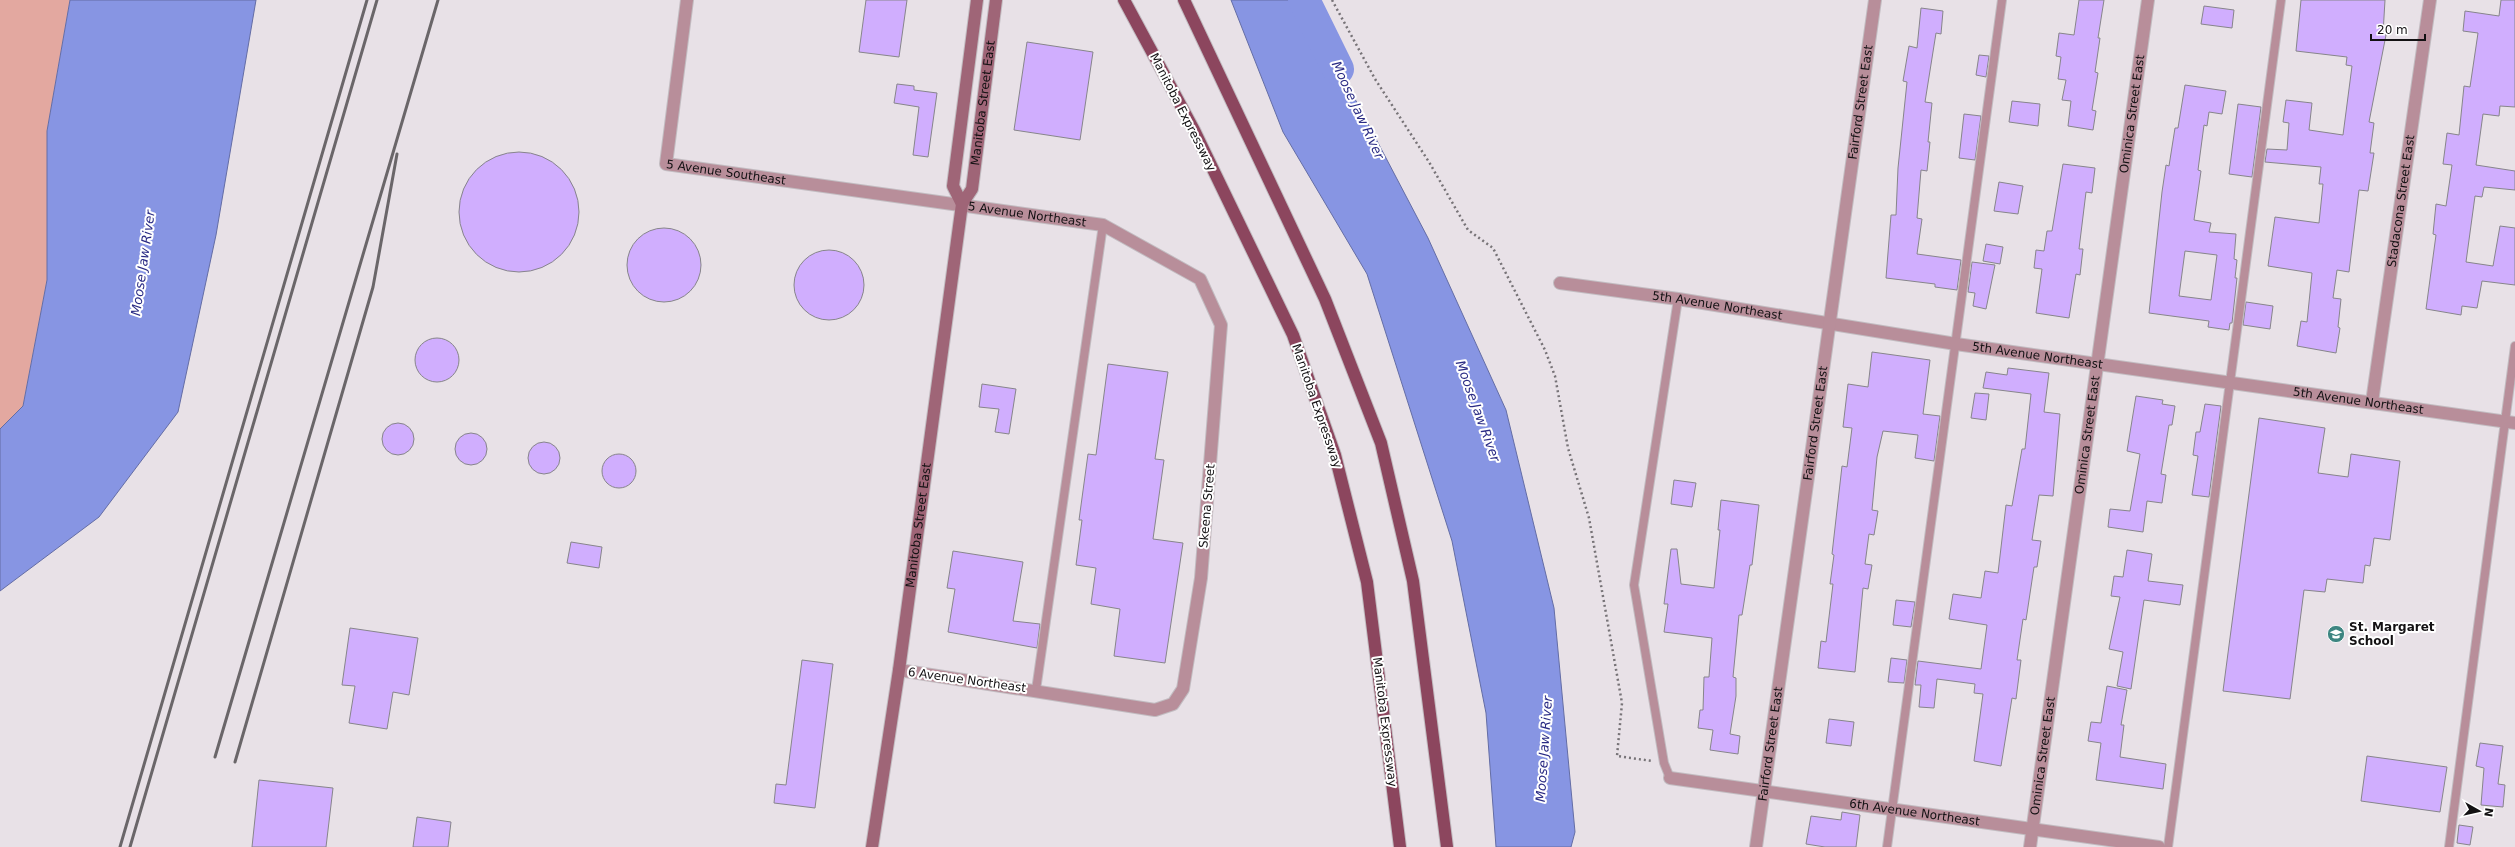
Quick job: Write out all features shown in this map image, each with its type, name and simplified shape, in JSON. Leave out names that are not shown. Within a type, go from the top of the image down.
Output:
[{"type":"main road","name":"Manitoba Expressway","points":[[1124,0],[1194,130],[1293,335],[1335,455],[1367,582],[1400,847]]},
{"type":"main road","points":[[1184,0],[1325,299],[1381,443],[1413,581],[1447,847]]},
{"type":"street","name":"5 Avenue Southeast","points":[[687,0],[666,164],[956,203]]},
{"type":"street","name":"Manitoba Street East","points":[[872,847],[899,670],[956,203],[953,186],[978,0]]},
{"type":"street","name":"Manitoba Street East","points":[[956,203],[972,189],[996,0]]},
{"type":"street","name":"Fairford Street East","points":[[1756,847],[1875,0]]},
{"type":"street","name":"Ominica Street East","points":[[2030,847],[2148,0]]},
{"type":"street","name":"Stadacona Street East","points":[[2372,402],[2430,0]]},
{"type":"street","name":"5 Avenue Northeast","points":[[956,203],[1103,225]]},
{"type":"street","name":"Skeena Street","points":[[1036,690],[1155,710],[1173,704],[1183,690],[1201,578],[1221,325],[1200,279],[1103,225]]},
{"type":"street","name":"5th Avenue Northeast","points":[[1560,283],[1678,299],[1956,344],[2510,422]]},
{"type":"street","name":"6 Avenue Northeast","points":[[899,670],[1036,690]]},
{"type":"street","name":"6th Avenue Northeast","points":[[1670,778],[2159,847]]},
{"type":"lane","points":[[1887,847],[2002,0]]},
{"type":"lane","points":[[2168,847],[2281,0]]},
{"type":"lane","points":[[1036,690],[1103,225]]},
{"type":"lane","points":[[1670,778],[1664,763],[1634,585],[1678,299]]},
{"type":"lane","points":[[2449,847],[2510,422],[2515,346]]},
{"type":"path","points":[[1332,0],[1375,78],[1429,162],[1468,230],[1492,248],[1545,350],[1555,376],[1568,448],[1589,518],[1622,703],[1617,756],[1664,763]]},
{"type":"shaded area","points":[[0,0],[70,0],[47,131],[47,280],[23,406],[0,429]]},
{"type":"water","points":[[70,0],[256,0],[216,235],[178,412],[99,517],[0,591],[0,429],[23,406],[47,280],[47,131]]},
{"type":"water","points":[[1231,0],[1307,0],[1313,19],[1428,238],[1506,410],[1554,608],[1575,832],[1571,847],[1496,847],[1486,713],[1452,541],[1367,274],[1283,132]]},
{"type":"building","points":[[866,0],[907,0],[899,57],[859,52]]},
{"type":"building","points":[[2079,0],[2104,0],[2098,38],[2100,38],[2095,72],[2098,73],[2092,110],[2096,111],[2093,130],[2068,126],[2071,101],[2062,100],[2066,80],[2058,79],[2061,57],[2056,56],[2059,33],[2074,35]]},
{"type":"building","points":[[2301,0],[2385,0],[2383,34],[2386,35],[2369,122],[2374,123],[2370,153],[2374,153],[2368,191],[2359,190],[2349,272],[2337,270],[2333,298],[2341,299],[2338,327],[2340,328],[2336,353],[2297,346],[2301,321],[2307,322],[2312,273],[2268,266],[2275,217],[2319,223],[2323,184],[2319,184],[2321,167],[2265,162],[2267,149],[2287,150],[2289,123],[2283,122],[2286,100],[2312,103],[2309,130],[2343,135],[2352,66],[2346,65],[2347,57],[2296,51]]},
{"type":"building","points":[[2501,0],[2515,0],[2515,107],[2500,106],[2499,116],[2483,114],[2476,165],[2515,171],[2515,190],[2484,187],[2482,197],[2475,196],[2466,262],[2493,266],[2500,226],[2515,228],[2515,285],[2482,281],[2477,308],[2462,306],[2461,315],[2426,309],[2436,235],[2433,234],[2436,204],[2446,206],[2452,165],[2443,164],[2447,133],[2459,135],[2464,86],[2470,87],[2478,33],[2463,31],[2465,11],[2499,16]]},
{"type":"building","points":[[2204,6],[2234,10],[2232,28],[2201,24]]},
{"type":"building","points":[[1921,8],[1943,11],[1941,34],[1936,33],[1925,102],[1932,103],[1928,142],[1930,142],[1927,171],[1921,170],[1917,218],[1922,219],[1917,254],[1961,260],[1957,290],[1935,287],[1935,284],[1886,278],[1891,215],[1896,215],[1898,168],[1907,82],[1903,81],[1909,46],[1917,48]]},
{"type":"building","points":[[1027,42],[1093,52],[1080,140],[1014,130]]},
{"type":"building","points":[[1979,55],[1989,56],[1986,77],[1976,75]]},
{"type":"building","points":[[897,84],[914,86],[914,90],[937,93],[928,157],[913,155],[919,107],[894,103]]},
{"type":"building","points":[[2185,85],[2226,91],[2222,114],[2209,112],[2207,126],[2204,125],[2198,170],[2201,171],[2194,220],[2211,223],[2209,232],[2236,234],[2234,259],[2237,260],[2235,278],[2237,278],[2232,323],[2230,323],[2229,330],[2208,327],[2209,321],[2149,313],[2166,165],[2169,166],[2175,128],[2178,128]],"holes":[[[2185,251],[2217,255],[2211,300],[2179,296]]]},
{"type":"building","points":[[2012,101],[2040,104],[2038,126],[2009,122]]},
{"type":"building","points":[[2238,104],[2261,107],[2252,177],[2229,174]]},
{"type":"building","points":[[1964,114],[1981,116],[1975,160],[1959,158]]},
{"type":"building","points":[[519,152],[542,157],[552,162],[561,170],[569,179],[574,189],[579,212],[574,235],[569,245],[561,254],[552,262],[542,267],[519,272],[496,267],[486,262],[477,254],[469,245],[464,235],[459,212],[464,189],[469,179],[477,170],[486,162],[496,157]]},
{"type":"building","points":[[2063,164],[2095,168],[2092,193],[2086,192],[2079,249],[2083,249],[2080,275],[2076,274],[2069,318],[2036,313],[2042,269],[2034,268],[2036,250],[2044,251],[2047,231],[2052,231]]},
{"type":"building","points":[[1999,182],[2023,186],[2018,214],[1994,211]]},
{"type":"building","points":[[664,228],[685,234],[695,244],[701,265],[695,286],[685,296],[664,302],[643,296],[633,286],[627,265],[633,244],[643,234]]},
{"type":"building","points":[[1986,244],[2003,247],[2000,264],[1983,261]]},
{"type":"building","points":[[829,250],[842,253],[854,260],[861,272],[864,285],[861,298],[854,310],[842,317],[829,320],[816,317],[804,310],[797,298],[794,285],[797,272],[804,260],[816,253]]},
{"type":"building","points":[[1972,262],[1995,265],[1986,309],[1973,306],[1975,293],[1968,292]]},
{"type":"building","points":[[2246,302],[2273,306],[2270,329],[2243,325]]},
{"type":"building","points":[[437,338],[449,342],[455,348],[459,360],[455,372],[449,378],[437,382],[425,378],[419,372],[415,360],[419,348],[425,342]]},
{"type":"building","points":[[1872,352],[1930,360],[1923,414],[1940,416],[1934,461],[1915,458],[1918,435],[1883,431],[1877,457],[1872,510],[1878,511],[1874,535],[1869,534],[1865,564],[1872,565],[1868,589],[1863,588],[1855,672],[1818,668],[1821,641],[1826,642],[1833,584],[1830,584],[1834,555],[1832,554],[1842,466],[1847,467],[1852,428],[1843,427],[1848,384],[1868,387]]},
{"type":"building","points":[[1108,364],[1168,372],[1155,459],[1164,460],[1153,539],[1183,543],[1165,663],[1114,656],[1120,609],[1091,604],[1096,568],[1076,565],[1082,520],[1079,520],[1088,454],[1096,455]]},
{"type":"building","points":[[2008,368],[2049,373],[2044,412],[2060,414],[2053,496],[2039,495],[2032,540],[2041,541],[2037,567],[2034,567],[2026,620],[2023,619],[2017,660],[2021,660],[2016,699],[2012,698],[2001,766],[1974,761],[1983,694],[1974,693],[1975,684],[1937,679],[1934,708],[1919,707],[1921,685],[1915,685],[1918,661],[1981,669],[1987,625],[1949,619],[1953,594],[1981,598],[1985,571],[1998,573],[2006,505],[2012,506],[2022,449],[2025,449],[2031,394],[1983,388],[1986,372],[2007,375]]},
{"type":"building","points":[[982,384],[1016,389],[1009,434],[995,432],[999,409],[979,407]]},
{"type":"building","points":[[1975,393],[1989,394],[1986,420],[1971,418]]},
{"type":"building","points":[[2136,396],[2163,400],[2162,404],[2175,406],[2172,425],[2169,425],[2161,474],[2166,475],[2162,503],[2147,501],[2143,532],[2108,527],[2110,509],[2130,511],[2140,454],[2127,451]]},
{"type":"building","points":[[2205,404],[2221,406],[2209,497],[2192,495],[2198,456],[2193,455],[2196,432],[2200,432]]},
{"type":"building","points":[[2259,418],[2325,428],[2318,473],[2348,477],[2351,454],[2400,461],[2390,540],[2374,538],[2370,566],[2365,565],[2363,583],[2327,579],[2325,592],[2304,590],[2290,699],[2223,691]]},
{"type":"building","points":[[395,423],[401,423],[410,427],[414,439],[410,451],[401,455],[395,455],[386,451],[382,442],[382,436],[386,427]]},
{"type":"building","points":[[468,433],[474,433],[484,440],[487,449],[486,455],[480,462],[474,465],[468,465],[458,458],[455,452],[455,446],[462,436]]},
{"type":"building","points":[[541,442],[547,442],[557,449],[560,458],[559,464],[553,471],[547,474],[541,474],[531,467],[528,461],[528,455],[535,445]]},
{"type":"building","points":[[619,454],[631,459],[636,471],[631,483],[619,488],[607,483],[602,471],[607,459]]},
{"type":"building","points":[[1674,480],[1696,483],[1692,507],[1671,504]]},
{"type":"building","points":[[1721,500],[1759,505],[1752,565],[1750,565],[1742,615],[1739,615],[1733,677],[1736,678],[1736,696],[1730,734],[1740,736],[1738,754],[1710,750],[1713,730],[1698,728],[1700,710],[1703,710],[1704,677],[1709,677],[1712,638],[1664,632],[1668,604],[1664,604],[1671,549],[1677,549],[1681,584],[1714,588],[1720,530],[1718,530]]},
{"type":"building","points":[[571,542],[602,547],[599,568],[567,563]]},
{"type":"building","points":[[2127,550],[2152,554],[2148,581],[2183,585],[2180,605],[2144,600],[2131,689],[2117,686],[2123,652],[2109,649],[2120,597],[2111,596],[2114,576],[2123,577]]},
{"type":"building","points":[[953,551],[1023,562],[1013,621],[1040,624],[1037,648],[948,632],[955,589],[947,588]]},
{"type":"building","points":[[1896,600],[1915,602],[1911,627],[1893,625]]},
{"type":"building","points":[[350,628],[418,638],[409,695],[393,692],[387,729],[349,723],[355,686],[342,685]]},
{"type":"building","points":[[1891,658],[1907,660],[1904,683],[1888,682]]},
{"type":"building","points":[[802,660],[833,664],[815,808],[774,803],[776,784],[786,785]]},
{"type":"building","points":[[2107,686],[2127,690],[2121,725],[2124,725],[2120,757],[2166,764],[2163,789],[2096,780],[2101,743],[2088,741],[2091,722],[2101,723]]},
{"type":"building","points":[[1829,719],[1854,722],[1851,746],[1826,743]]},
{"type":"building","points":[[2480,743],[2503,746],[2498,784],[2505,785],[2503,807],[2481,805],[2484,768],[2476,766]]},
{"type":"building","points":[[2367,756],[2447,767],[2440,812],[2361,801]]},
{"type":"building","points":[[259,780],[333,788],[326,847],[252,847]]},
{"type":"building","points":[[1842,812],[1860,815],[1856,847],[1825,847],[1806,844],[1811,816],[1841,820]]},
{"type":"building","points":[[417,817],[451,822],[448,847],[413,847]]},
{"type":"building","points":[[2459,825],[2473,827],[2470,845],[2457,843]]},
{"type":"waterway","name":"Moose Jaw River","points":[[1304,0],[1338,69]]},
{"type":"railway","points":[[120,847],[367,0]]},
{"type":"railway","points":[[130,847],[377,0]]},
{"type":"railway","points":[[215,757],[438,0]]},
{"type":"railway","points":[[235,762],[373,287],[397,154]]},
{"type":"place","name":"St. Margaret School","points":[[2336,634]]}]
